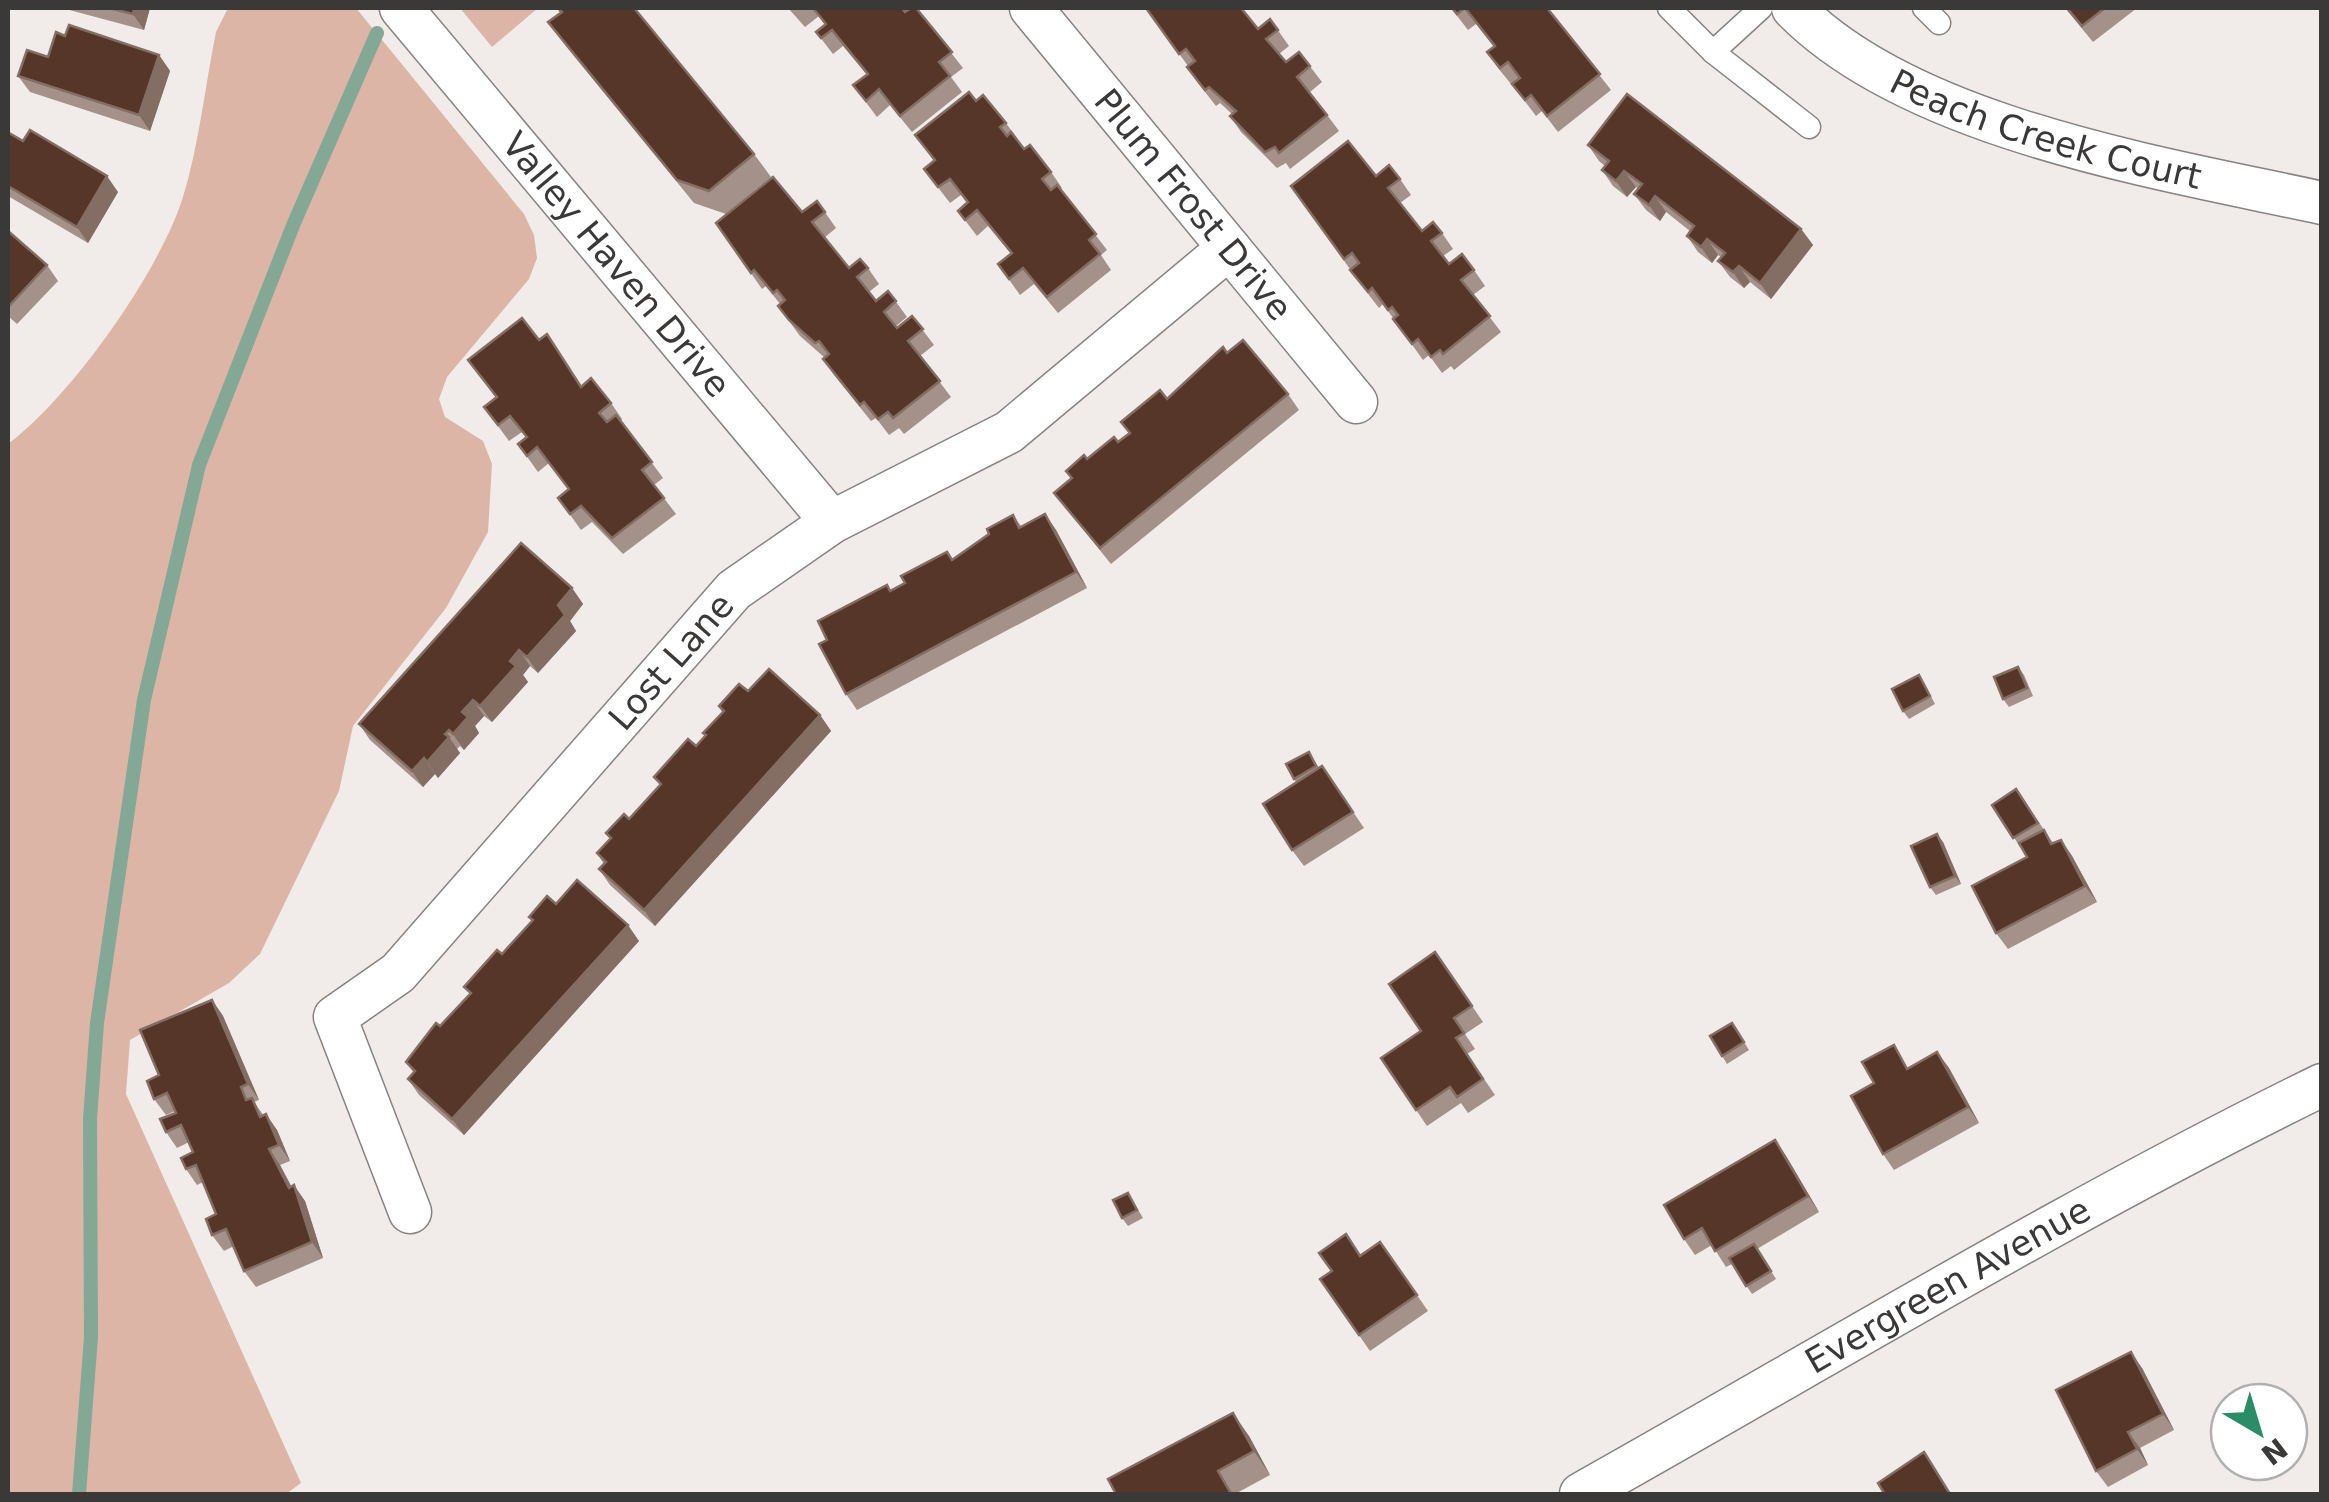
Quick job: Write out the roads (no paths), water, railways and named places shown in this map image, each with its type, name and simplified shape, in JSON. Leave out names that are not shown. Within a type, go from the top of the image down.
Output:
[{"type":"street","name":"Valley Haven Drive","points":[[401,8],[832,522]]},
{"type":"street","name":"Plum Frost Drive","points":[[1031,8],[1356,402]]},
{"type":"street","name":"Peach Creek Court","points":[[1794,8],[1821,36],[1948,106],[2121,159],[2322,203]]},
{"type":"street","name":"Lost Lane","points":[[410,1212],[335,1017],[398,973],[734,590],[832,522],[1008,432],[1229,248]]},
{"type":"street","name":"Evergreen Avenue","points":[[1581,1494],[2032,1235],[2194,1147],[2322,1084]]},
{"type":"lane","points":[[1669,8],[1713,52],[1808,127]]},
{"type":"lane","points":[[1713,52],[1761,8]]},
{"type":"waterway","points":[[79,1494],[91,1337],[90,1119],[97,1023],[144,700],[199,465],[294,223],[377,33]]}]
